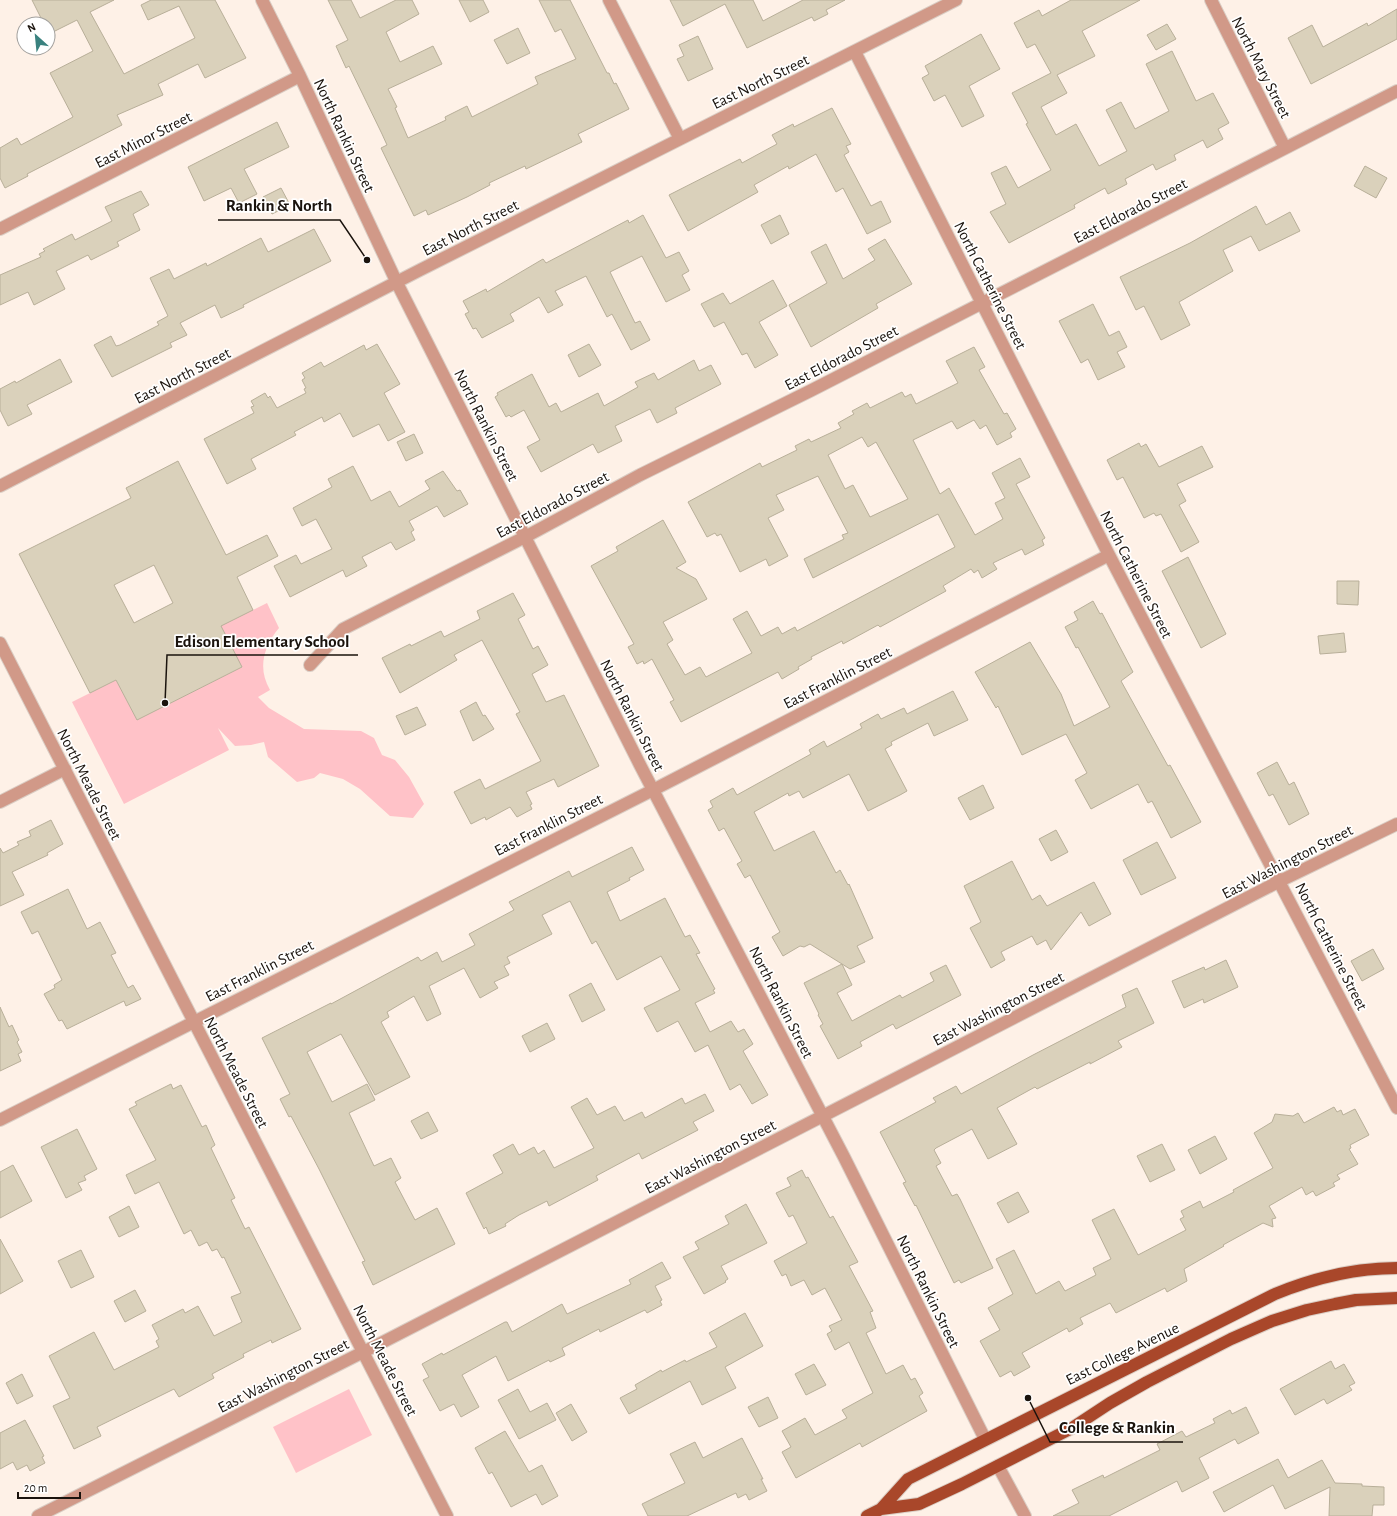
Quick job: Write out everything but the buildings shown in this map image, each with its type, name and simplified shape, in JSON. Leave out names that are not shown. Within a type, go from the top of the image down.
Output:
[{"type":"main road","name":"East College Avenue","points":[[881,1509],[908,1479],[1056,1403],[1113,1377],[1248,1307],[1297,1285],[1326,1276],[1371,1268],[1397,1268]]},
{"type":"main road","name":"East College Avenue","points":[[867,1516],[881,1509],[919,1504],[998,1466],[1072,1428],[1110,1403],[1147,1382],[1231,1339],[1258,1327],[1307,1310],[1335,1304],[1356,1300],[1397,1298]]},
{"type":"street","name":"North Rankin Street","points":[[262,0],[300,76],[396,282],[653,790],[822,1115],[985,1439]]},
{"type":"street","points":[[609,0],[680,139]]},
{"type":"street","name":"East North Street","points":[[0,486],[396,282],[956,0]]},
{"type":"street","name":"North Mary Street","points":[[1211,0],[1285,148]]},
{"type":"street","name":"North Catherine Street","points":[[855,52],[1109,555],[1397,1108]]},
{"type":"street","name":"East Minor Street","points":[[0,229],[300,76]]},
{"type":"street","name":"East Eldorado Street","points":[[310,665],[343,629],[525,537],[640,475],[982,303],[1397,91]]},
{"type":"street","name":"East Franklin Street","points":[[0,1120],[193,1021],[653,790],[1109,555]]},
{"type":"street","name":"North Meade Street","points":[[0,643],[364,1351],[447,1516]]},
{"type":"street","points":[[0,802],[65,769]]},
{"type":"street","name":"East Washington Street","points":[[38,1516],[364,1351],[1280,881],[1397,824]]},
{"type":"street","points":[[998,1466],[1025,1516]]},
{"type":"shaded area","points":[[267,603],[279,628],[269,642],[264,658],[264,674],[270,690],[258,697],[269,708],[304,729],[361,731],[374,738],[382,755],[395,760],[409,777],[424,804],[413,818],[390,816],[360,789],[343,779],[320,773],[314,778],[297,782],[268,757],[264,742],[235,746],[218,728],[229,750],[124,804],[72,702],[116,680],[137,720],[242,667],[212,630]]},
{"type":"shaded area","points":[[349,1389],[372,1435],[296,1473],[273,1427]]},
{"type":"place","name":"Rankin & North","points":[[367,260]]},
{"type":"place","name":"Edison Elementary School","points":[[165,703]]},
{"type":"place","name":"College & Rankin","points":[[1028,1398]]}]
